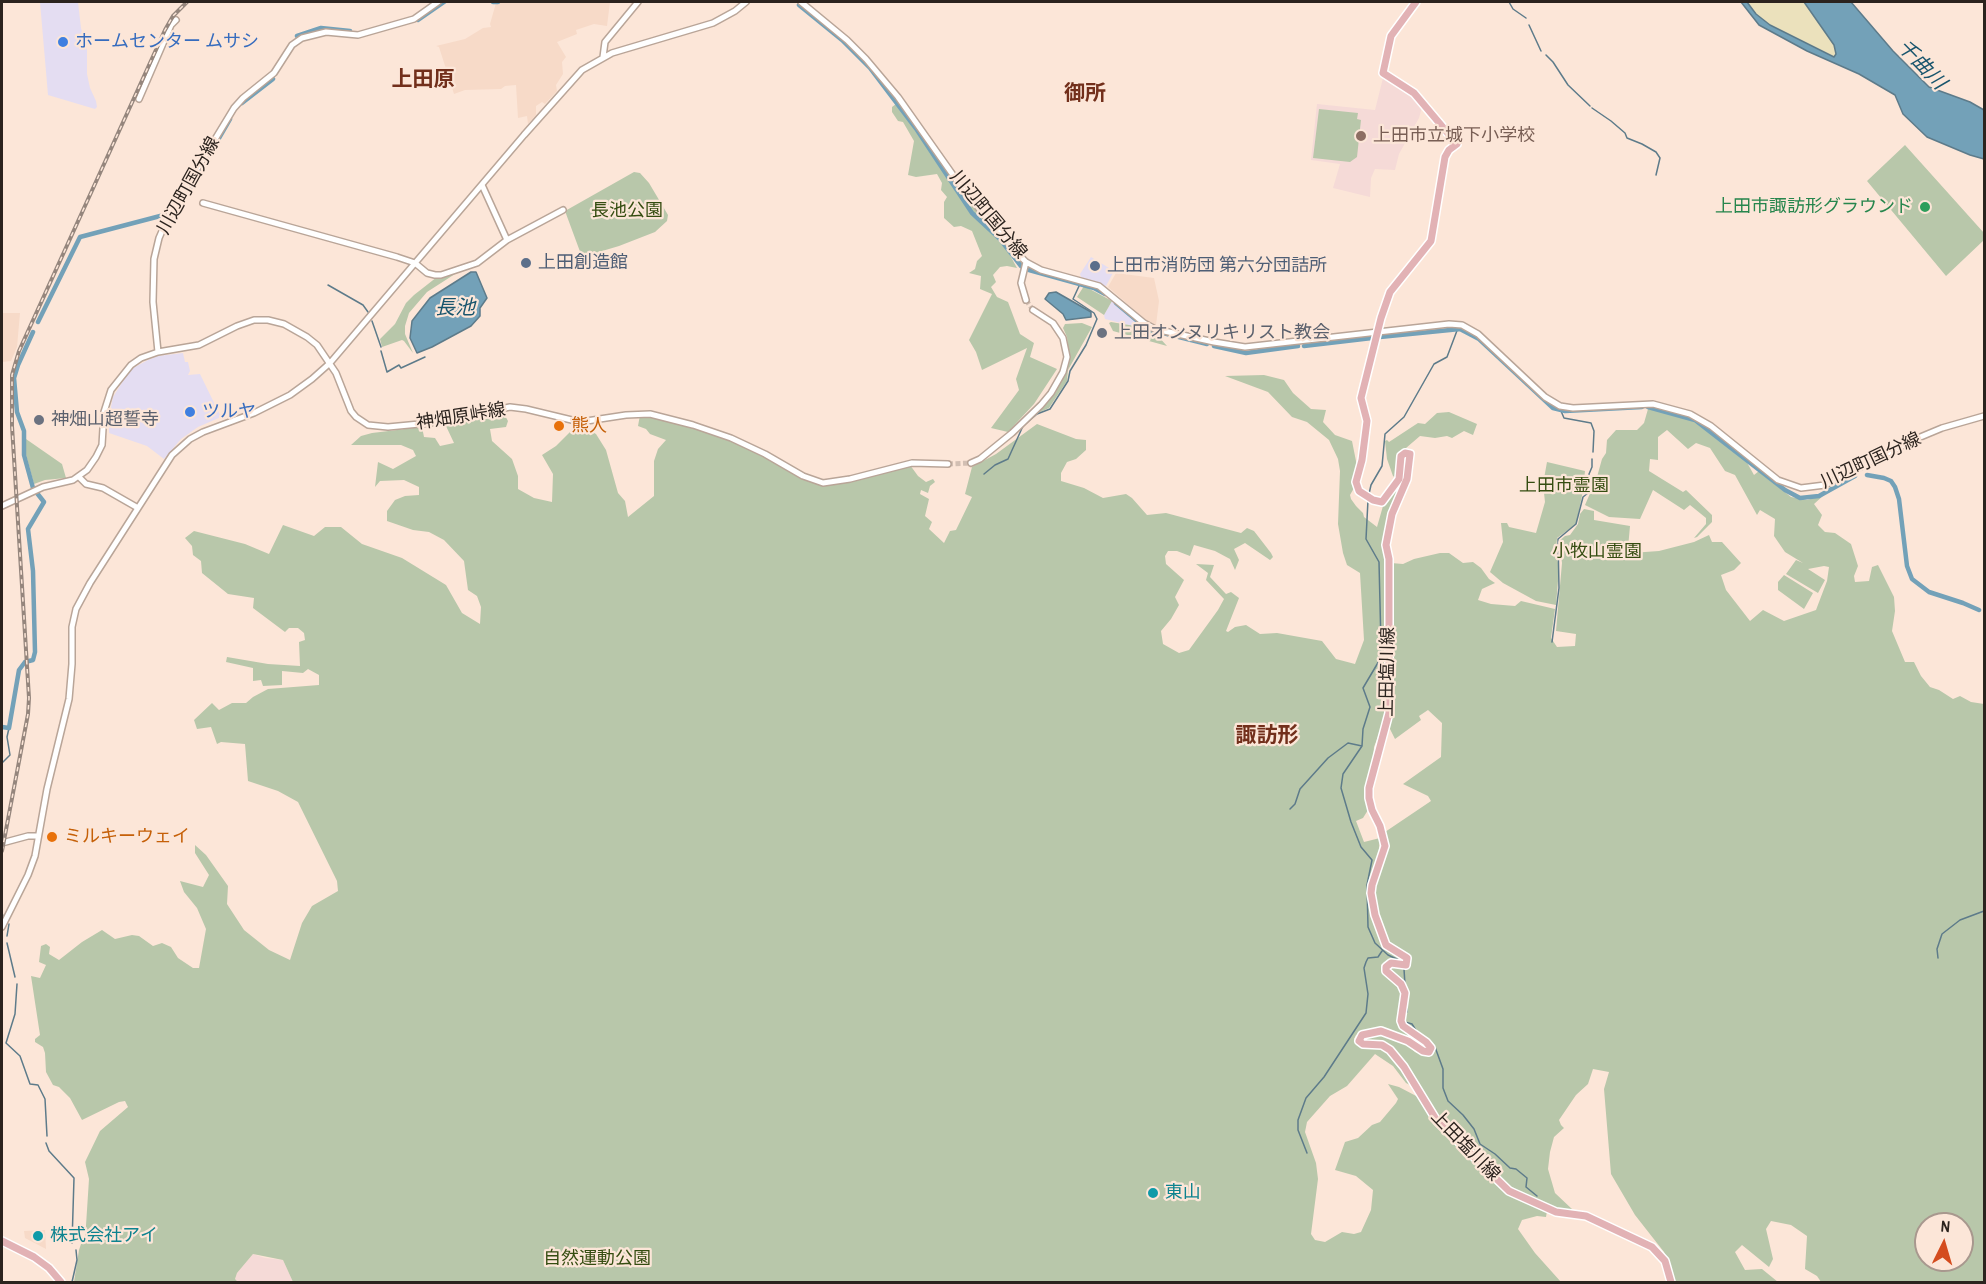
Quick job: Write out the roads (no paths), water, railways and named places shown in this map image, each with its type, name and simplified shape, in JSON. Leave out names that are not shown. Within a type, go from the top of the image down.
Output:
[{"type":"main road","name":"上田塩川線","points":[[1416,2],[1391,36],[1383,73],[1414,93],[1457,144],[1449,150],[1445,157],[1431,241],[1390,292],[1381,318],[1361,398],[1367,421],[1362,460],[1356,478],[1357,488],[1373,500],[1382,502],[1399,480],[1401,456],[1407,452],[1410,454],[1407,478],[1392,514],[1386,545],[1389,559],[1389,713],[1369,788],[1372,810],[1380,826],[1385,846],[1371,893],[1386,945],[1407,958],[1406,965],[1391,963],[1386,967],[1386,971],[1401,984],[1405,993],[1402,1026],[1431,1048],[1429,1052],[1423,1051],[1408,1041],[1381,1031],[1362,1035],[1359,1041],[1390,1050],[1404,1066],[1437,1121],[1509,1191],[1557,1212],[1586,1216],[1652,1247],[1665,1261],[1671,1282]]},
{"type":"main road","points":[[2,1241],[34,1257],[49,1268],[61,1282]]},
{"type":"street","name":"川辺町国分線","points":[[158,352],[153,302],[154,259],[159,238],[169,214],[234,108],[274,73],[292,45],[302,38],[326,32],[361,35],[414,19],[438,2]]},
{"type":"street","points":[[603,57],[605,42],[638,2]]},
{"type":"street","points":[[2,927],[31,868],[69,699],[72,664],[71,633],[75,613],[90,583],[172,455],[190,439],[208,429],[272,405],[305,385],[330,363],[578,74],[603,57],[713,23],[746,2]]},
{"type":"street","name":"川辺町国分線","points":[[801,2],[848,40],[866,59],[898,97],[965,192],[1007,243],[1026,262],[1041,270],[1099,286],[1148,326],[1214,342],[1254,347],[1449,324],[1462,325],[1478,334],[1545,397],[1560,406],[1573,408],[1653,404],[1690,414],[1711,426],[1778,480],[1801,488],[1825,485],[1918,438],[1942,428],[1984,416]]},
{"type":"street","points":[[139,99],[171,26],[176,20]]},
{"type":"street","points":[[482,185],[507,240]]},
{"type":"street","points":[[203,203],[415,263],[427,273],[441,275],[477,263],[507,240],[563,210]]},
{"type":"street","points":[[1026,262],[1021,283],[1026,300]]},
{"type":"street","points":[[971,463],[980,459],[1012,434],[1041,405],[1063,372],[1067,357],[1063,338],[1053,323],[1034,309]]},
{"type":"street","name":"神畑原峠線","points":[[158,352],[199,345],[245,322],[268,320],[284,324],[317,345],[330,363],[351,411],[360,421],[377,427],[430,423],[510,407],[580,422],[650,414],[693,424],[731,438],[765,454],[802,476],[823,483],[912,463],[948,465]]},
{"type":"street","points":[[2,506],[43,487],[69,482],[79,477],[92,464],[99,452],[103,438],[105,407],[115,382],[135,361],[158,352]]},
{"type":"street","points":[[79,477],[86,484],[103,488],[138,508]]},
{"type":"street","points":[[2,843],[28,836],[38,836]]},
{"type":"water","points":[[1741,2],[1747,2],[1756,14],[1770,25],[1834,57],[1836,54],[1834,45],[1804,2],[1851,2],[1893,51],[1929,87],[1970,102],[1984,110],[1984,159],[1927,137],[1903,114],[1895,95],[1859,74],[1807,51],[1759,25]]},
{"type":"water","name":"長池","points":[[471,272],[476,272],[487,298],[480,308],[480,316],[471,326],[417,353],[410,338],[412,321],[430,298]]},
{"type":"water","points":[[1056,292],[1091,312],[1091,317],[1066,320],[1063,314],[1045,299],[1049,293]]},
{"type":"waterway","points":[[418,20],[444,2]]},
{"type":"waterway","points":[[493,2],[498,2]]},
{"type":"waterway","points":[[1509,2],[1513,9],[1526,18]]},
{"type":"waterway","points":[[799,5],[842,40],[870,68],[917,130],[972,213],[1000,239],[1021,266]]},
{"type":"waterway","points":[[1529,25],[1541,51]]},
{"type":"waterway","points":[[297,36],[321,28],[350,31]]},
{"type":"waterway","points":[[1546,55],[1568,85],[1590,106]]},
{"type":"waterway","points":[[242,103],[273,79]]},
{"type":"waterway","points":[[1592,108],[1611,121],[1625,133],[1627,138],[1656,152],[1660,158],[1656,175]]},
{"type":"waterway","points":[[178,209],[230,119]]},
{"type":"waterway","points":[[38,322],[80,237],[164,215]]},
{"type":"waterway","points":[[1029,270],[1094,288],[1105,294]]},
{"type":"waterway","points":[[984,474],[995,465],[1008,459],[1023,426],[1037,414],[1050,409],[1068,381],[1070,371],[1086,345],[1097,319],[1094,313],[1073,299],[1080,284]]},
{"type":"waterway","points":[[328,285],[363,305],[368,312]]},
{"type":"waterway","points":[[1116,303],[1147,329],[1207,344]]},
{"type":"waterway","points":[[372,321],[381,347]]},
{"type":"waterway","points":[[1369,494],[1371,485],[1382,466],[1385,434],[1404,417],[1434,364],[1447,357],[1458,328]]},
{"type":"waterway","points":[[1380,337],[1460,329],[1479,339],[1553,408],[1565,411],[1642,407]]},
{"type":"waterway","points":[[2,727],[9,728],[19,670],[25,662],[33,660],[35,652],[33,571],[28,529],[44,502],[33,488],[24,455],[24,431],[17,412],[14,378],[33,332]]},
{"type":"waterway","points":[[1304,346],[1372,338]]},
{"type":"waterway","points":[[1214,346],[1246,353],[1298,346]]},
{"type":"waterway","points":[[381,351],[387,372],[399,365],[401,368],[425,357]]},
{"type":"waterway","points":[[1648,407],[1695,420],[1785,490],[1800,498],[1819,496],[1855,476]]},
{"type":"waterway","points":[[1561,411],[1564,418],[1591,423],[1594,431],[1593,452]]},
{"type":"waterway","points":[[1552,642],[1559,588],[1558,539],[1576,524],[1583,497],[1588,493],[1592,459]]},
{"type":"waterway","points":[[1867,475],[1884,478],[1891,481],[1895,487],[1899,499],[1907,566],[1912,579],[1929,592],[1979,610]]},
{"type":"waterway","points":[[1368,500],[1366,539],[1379,562],[1381,645],[1379,661],[1363,688],[1370,707],[1363,729],[1362,746],[1343,774],[1341,788],[1361,847],[1372,860],[1367,885],[1368,927],[1375,943],[1388,955],[1401,961]]},
{"type":"waterway","points":[[2,763],[10,755],[7,737],[9,728]]},
{"type":"waterway","points":[[1290,809],[1295,804],[1300,789],[1328,758],[1348,743],[1362,746]]},
{"type":"waterway","points":[[1938,958],[1937,949],[1942,934],[1960,920],[1984,911]]},
{"type":"waterway","points":[[7,936],[9,924]]},
{"type":"waterway","points":[[7,943],[15,977]]},
{"type":"waterway","points":[[1307,1153],[1298,1130],[1298,1120],[1306,1098],[1324,1077],[1366,1013],[1368,994],[1364,968],[1368,958],[1378,957],[1382,951]]},
{"type":"waterway","points":[[1404,969],[1405,985]]},
{"type":"waterway","points":[[17,984],[15,1014],[6,1043],[20,1056],[30,1084],[38,1085],[45,1099],[47,1136]]},
{"type":"waterway","points":[[1404,1013],[1407,1012],[1407,1001]]},
{"type":"waterway","points":[[1405,1022],[1412,1024],[1417,1032]]},
{"type":"waterway","points":[[1430,1042],[1435,1047],[1443,1069],[1443,1088],[1448,1101],[1474,1129],[1480,1144],[1510,1168],[1516,1169],[1527,1178],[1526,1187],[1537,1196]]},
{"type":"waterway","points":[[46,1143],[49,1151],[74,1178],[72,1243]]},
{"type":"waterway","points":[[72,1282],[77,1260],[76,1250]]},
{"type":"tunnel","points":[[1026,300],[1033,310]]},
{"type":"tunnel","points":[[948,464],[971,463]]},
{"type":"railway","points":[[2,851],[29,698],[12,426],[12,375],[19,351],[165,30],[173,16],[187,2]]},
{"type":"place","name":"ホームセンター ムサシ","points":[[63,42]]},
{"type":"place","name":"上田市立城下小学校","points":[[1361,136]]},
{"type":"place","name":"上田市諏訪形グラウンド","points":[[1925,207]]},
{"type":"place","name":"上田創造館","points":[[526,263]]},
{"type":"place","name":"上田市消防団 第六分団詰所","points":[[1095,266]]},
{"type":"place","name":"上田オンヌリキリスト教会","points":[[1102,333]]},
{"type":"place","name":"ツルヤ","points":[[190,412]]},
{"type":"place","name":"神畑山超誓寺","points":[[39,420]]},
{"type":"place","name":"熊人","points":[[559,426]]},
{"type":"place","name":"ミルキーウェイ","points":[[52,837]]},
{"type":"place","name":"東山","points":[[1153,1193]]},
{"type":"place","name":"株式会社アイ","points":[[38,1236]]},
{"type":"district","name":"上田原","points":[[423,80]]},
{"type":"district","name":"御所","points":[[1085,94]]},
{"type":"district","name":"諏訪形","points":[[1267,736]]},
{"type":"water label","name":"千曲川","points":[[1921,65]]},
{"type":"park label","name":"長池公園","points":[[627,211]]},
{"type":"park label","name":"上田市霊園","points":[[1564,486]]},
{"type":"park label","name":"小牧山霊園","points":[[1597,552]]},
{"type":"park label","name":"自然運動公園","points":[[597,1259]]}]
